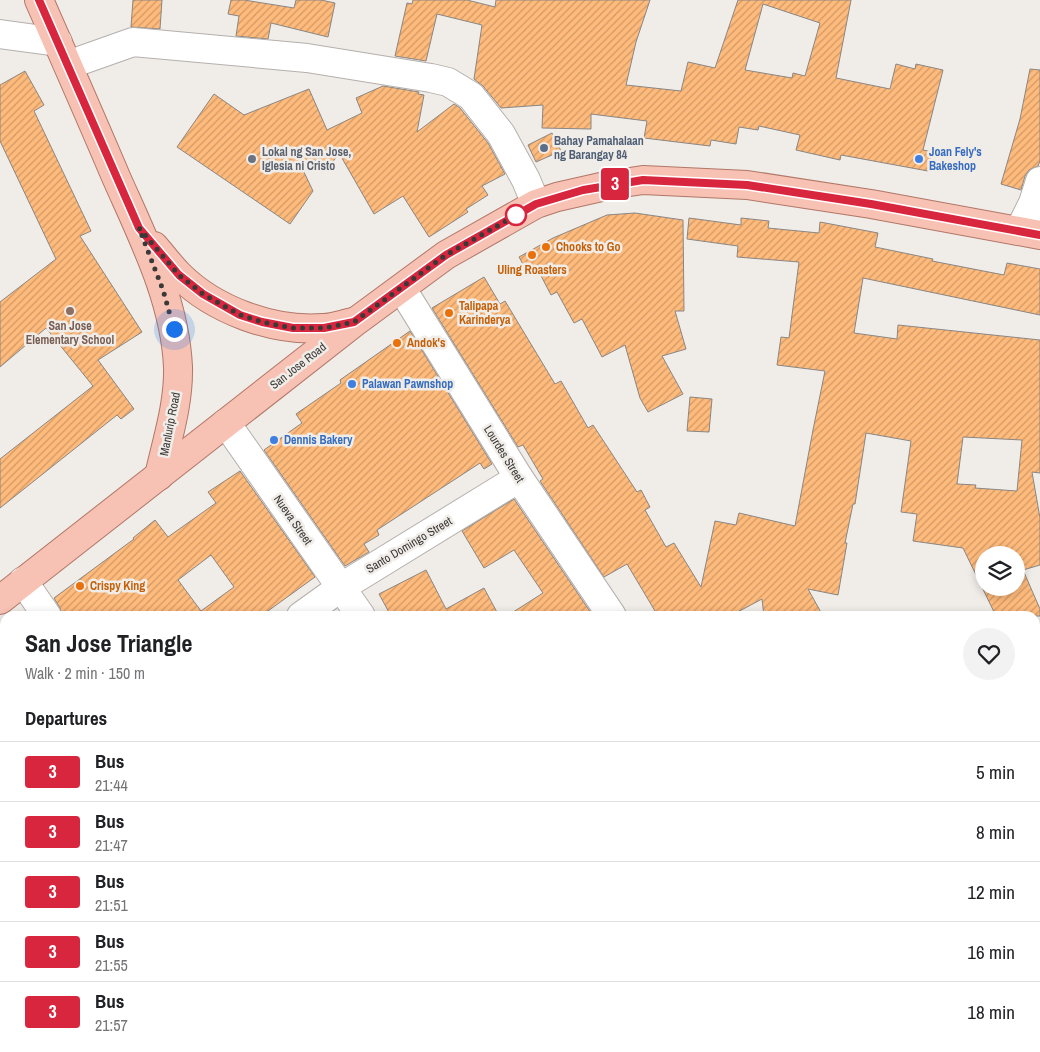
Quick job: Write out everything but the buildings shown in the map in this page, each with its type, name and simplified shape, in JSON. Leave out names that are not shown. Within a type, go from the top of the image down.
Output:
[{"type":"main road","name":"Manlurip Road","points":[[39,0],[139,228],[163,290],[174,329],[178,368],[176,395],[159,476]]},
{"type":"main road","name":"San Jose Road","points":[[0,600],[354,322],[446,255],[536,204],[557,197],[610,185],[643,180],[697,182],[747,185],[871,204],[1030,233]]},
{"type":"main road","name":"Manlurip Road","points":[[139,228],[179,275],[203,294],[240,315],[262,322],[293,328],[324,328],[354,322]]},
{"type":"street","points":[[0,34],[63,54],[133,42],[307,58],[448,82],[471,96],[501,134],[526,180],[536,204]]},
{"type":"street","points":[[1030,233],[1033,203],[1040,181]]},
{"type":"street","name":"Lourdes Street","points":[[402,288],[519,478],[609,611]]},
{"type":"street","name":"Nueva Street","points":[[226,423],[357,611]]},
{"type":"street","name":"Santo Domingo Street","points":[[308,611],[340,588],[519,478]]},
{"type":"street","points":[[23,581],[44,611]]},
{"type":"bus line","name":"3","points":[[39,0],[139,228],[179,275],[203,294],[240,315],[262,322],[293,328],[324,328],[354,322],[446,255],[536,204],[583,190],[643,180],[747,185],[871,204],[1040,235]]},
{"type":"place","name":"Bahay Pamahalaan ng Barangay 84","points":[[544,148]]},
{"type":"place","name":"Lokal ng San Jose, Iglesia ni Cristo","points":[[252,159]]},
{"type":"place","name":"Joan Fely's Bakeshop","points":[[919,159]]},
{"type":"place","name":"Chooks to Go","points":[[546,247]]},
{"type":"place","name":"Uling Roasters","points":[[532,255]]},
{"type":"place","name":"San Jose Elementary School","points":[[70,311]]},
{"type":"place","name":"Talipapa Karinderya","points":[[449,313]]},
{"type":"place","name":"Andok's","points":[[397,343]]},
{"type":"place","name":"Palawan Pawnshop","points":[[352,384]]},
{"type":"place","name":"Dennis Bakery","points":[[274,440]]},
{"type":"place","name":"Crispy King","points":[[80,586]]},
{"type":"route","points":[[174,329],[163,290],[139,228],[179,275],[203,294],[240,315],[262,322],[293,328],[324,328],[354,322],[446,255],[522,212],[516,215]]}]
